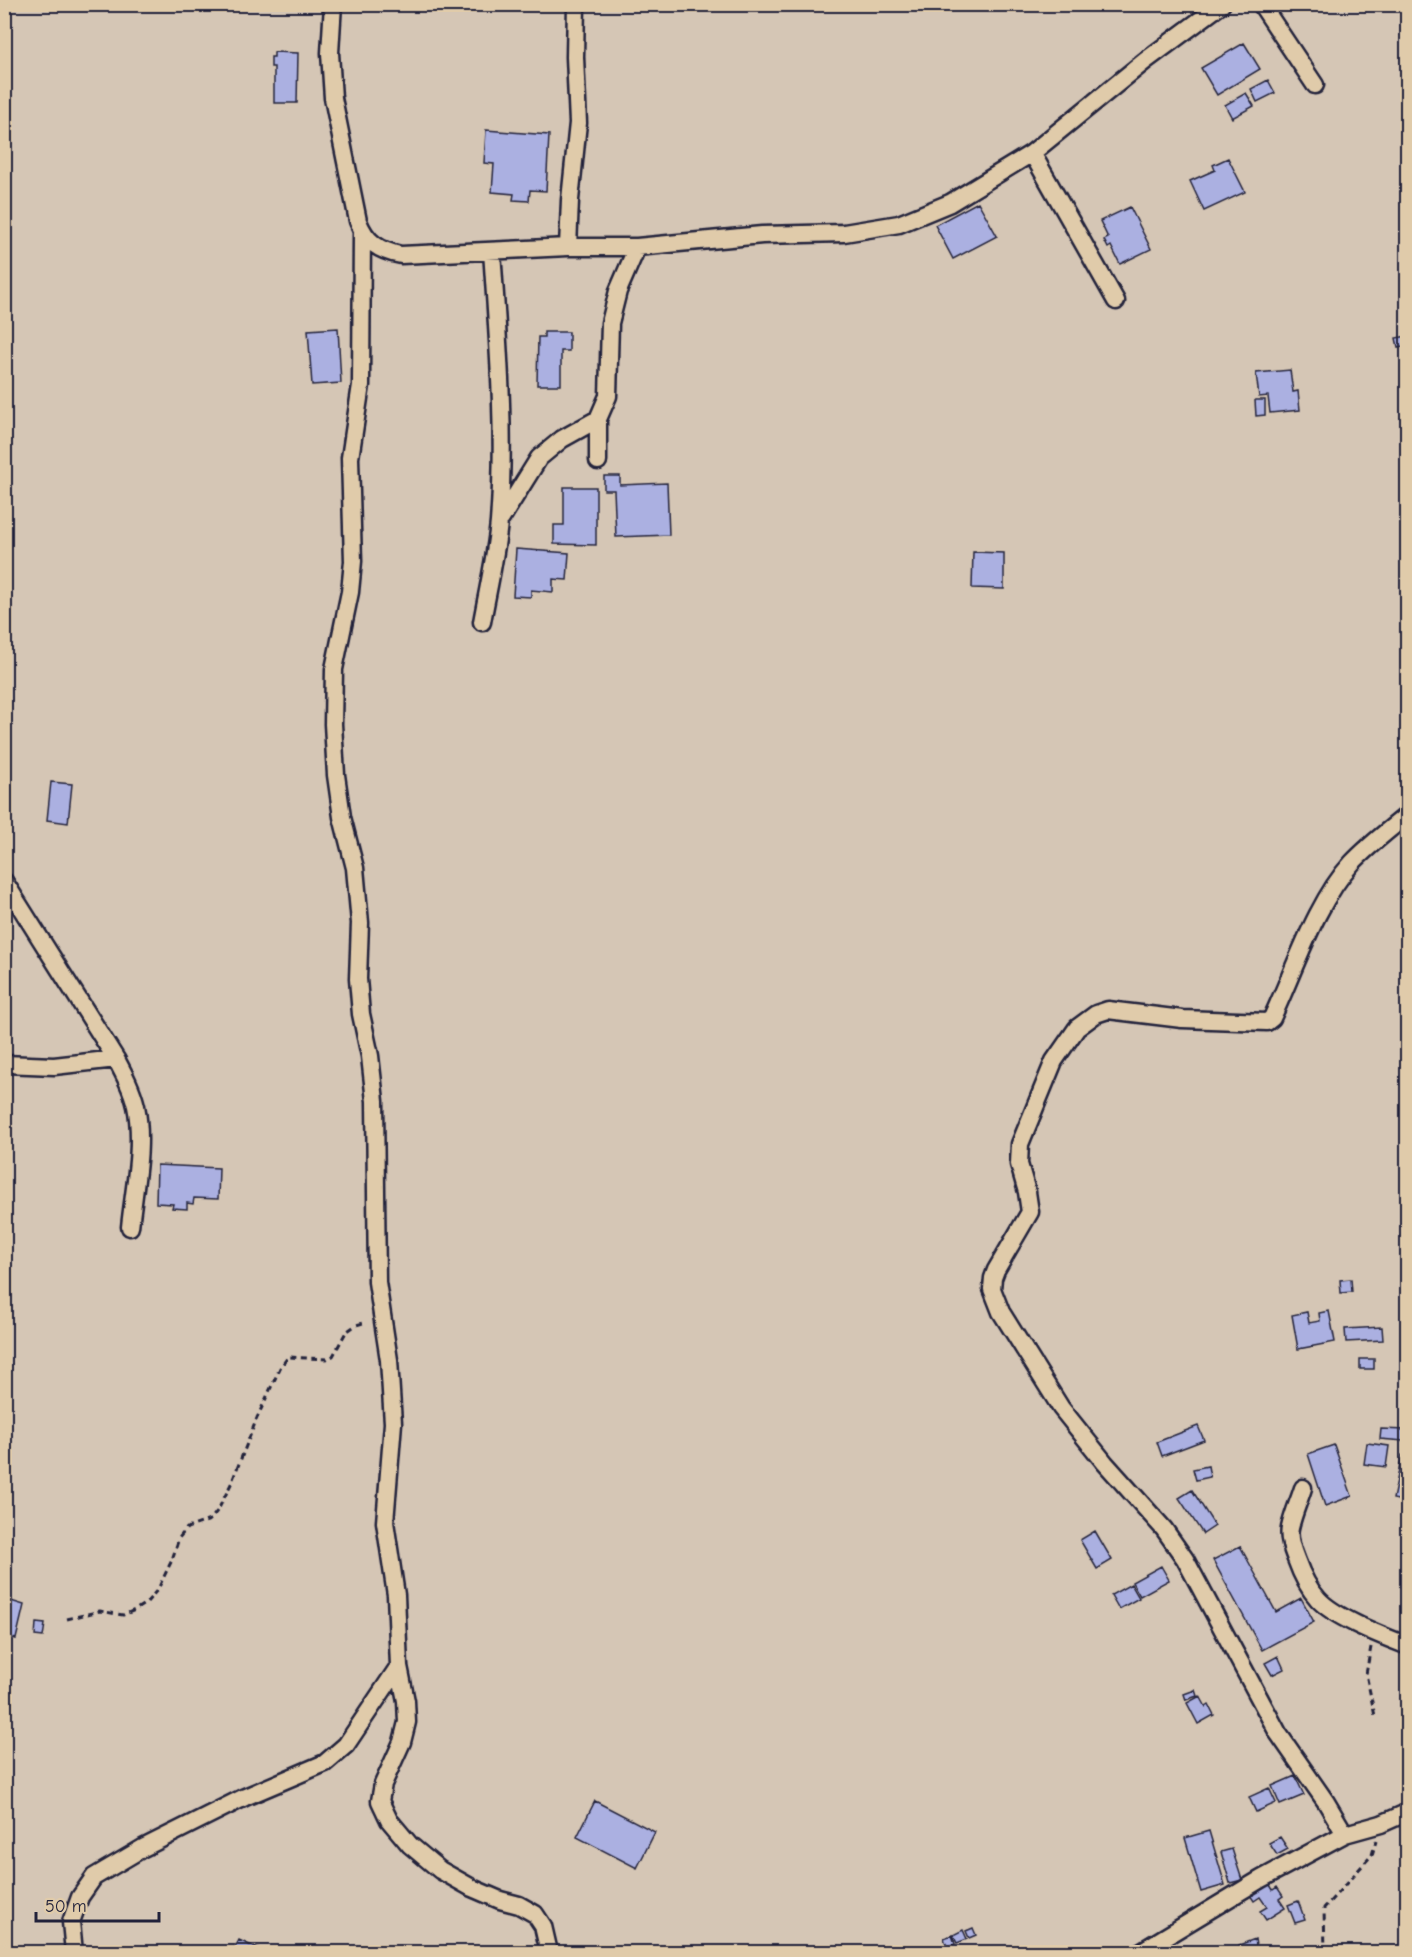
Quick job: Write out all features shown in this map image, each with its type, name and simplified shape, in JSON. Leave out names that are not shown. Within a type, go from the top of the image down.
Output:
[{"type":"street","points":[[333,4],[330,53],[333,98],[358,221],[371,243],[385,252],[401,255],[568,247],[637,247],[762,234],[844,233],[899,224],[950,203],[1032,153],[1145,61],[1222,4]]},
{"type":"street","points":[[568,247],[578,123],[576,4]]},
{"type":"street","points":[[1261,4],[1315,85]]},
{"type":"street","points":[[1032,153],[1116,301]]},
{"type":"street","points":[[363,232],[361,385],[350,458],[353,561],[350,592],[334,669],[333,724],[336,775],[342,817],[355,868],[360,923],[358,979],[361,1014],[370,1056],[375,1101],[376,1282],[389,1360],[393,1423],[385,1522],[396,1595],[399,1666],[406,1701],[407,1722],[402,1742],[383,1784],[380,1801],[388,1820],[410,1845],[440,1870],[472,1888],[519,1905],[535,1914],[543,1926],[549,1953]]},
{"type":"street","points":[[598,461],[598,420],[608,396],[610,324],[614,305],[637,247]]},
{"type":"street","points":[[482,622],[499,523],[501,440],[492,251]]},
{"type":"street","points":[[499,523],[539,458],[562,439],[598,420]]},
{"type":"street","points":[[1345,1834],[1326,1802],[1278,1733],[1185,1559],[1164,1529],[1105,1463],[1061,1408],[1001,1312],[992,1289],[996,1270],[1030,1212],[1019,1164],[1020,1144],[1054,1061],[1077,1028],[1096,1014],[1108,1010],[1182,1019],[1267,1022],[1272,1018],[1324,904],[1340,878],[1353,863],[1407,814]]},
{"type":"street","points":[[4,882],[116,1059],[127,1081],[136,1107],[138,1133],[130,1227]]},
{"type":"street","points":[[4,1064],[54,1065],[116,1059]]},
{"type":"street","points":[[1303,1488],[1290,1529],[1291,1543],[1300,1572],[1318,1599],[1328,1607],[1374,1632],[1407,1646]]},
{"type":"street","points":[[74,1953],[71,1922],[80,1897],[94,1877],[143,1848],[245,1797],[325,1763],[346,1745],[399,1666]]},
{"type":"street","points":[[1140,1953],[1261,1879],[1345,1834],[1381,1824],[1407,1812]]},
{"type":"path","points":[[67,1619],[100,1611],[123,1615],[147,1602],[164,1578],[179,1538],[187,1528],[210,1520],[218,1510],[257,1418],[280,1368],[288,1357],[327,1359],[333,1356],[346,1332],[356,1325],[381,1316]]},
{"type":"path","points":[[1374,1632],[1366,1674],[1375,1716]]},
{"type":"path","points":[[1325,1953],[1324,1908],[1372,1855],[1381,1824]]},
{"type":"building","points":[[1244,43],[1260,69],[1217,95],[1201,68]]},
{"type":"building","points":[[274,52],[298,53],[297,103],[274,103],[274,67],[271,67],[271,57],[274,57]]},
{"type":"building","points":[[1268,80],[1275,93],[1257,102],[1251,89]]},
{"type":"building","points":[[1246,93],[1254,106],[1232,118],[1225,105]]},
{"type":"building","points":[[486,130],[549,135],[546,191],[530,190],[529,201],[513,200],[514,194],[492,192],[494,164],[484,163]]},
{"type":"building","points":[[1228,158],[1245,192],[1204,211],[1190,181],[1215,170],[1213,165]]},
{"type":"building","points":[[978,202],[997,236],[953,259],[935,225]]},
{"type":"building","points":[[1130,207],[1151,249],[1120,264],[1111,246],[1108,248],[1104,240],[1108,238],[1100,221]]},
{"type":"building","points":[[338,328],[341,383],[312,385],[308,330]]},
{"type":"building","points":[[544,332],[569,332],[569,351],[561,351],[561,385],[537,385],[538,337],[544,337]]},
{"type":"building","points":[[1408,336],[1408,345],[1398,347],[1396,338]]},
{"type":"building","points":[[1290,370],[1293,392],[1298,391],[1300,410],[1270,413],[1268,396],[1259,397],[1256,373]]},
{"type":"building","points":[[1255,400],[1265,400],[1265,415],[1256,416]]},
{"type":"building","points":[[604,476],[620,476],[620,485],[667,483],[669,535],[616,537],[614,490],[604,490]]},
{"type":"building","points":[[564,487],[596,487],[596,545],[554,544],[554,525],[564,525]]},
{"type":"building","points":[[516,549],[569,553],[567,580],[553,579],[553,592],[531,590],[531,597],[513,596]]},
{"type":"building","points":[[973,552],[1004,553],[1004,589],[972,588]]},
{"type":"building","points":[[51,782],[72,784],[68,823],[47,820]]},
{"type":"building","points":[[157,1165],[219,1168],[218,1199],[194,1198],[193,1204],[187,1203],[187,1209],[172,1208],[173,1204],[156,1203]]},
{"type":"building","points":[[1351,1279],[1352,1292],[1341,1293],[1340,1280]]},
{"type":"building","points":[[1329,1311],[1335,1342],[1298,1349],[1292,1315],[1307,1312],[1309,1323],[1320,1321],[1319,1313]]},
{"type":"building","points":[[1382,1327],[1383,1340],[1346,1342],[1345,1329]]},
{"type":"building","points":[[1360,1359],[1374,1359],[1374,1369],[1360,1369]]},
{"type":"building","points":[[1198,1426],[1204,1440],[1162,1456],[1157,1442]]},
{"type":"building","points":[[1381,1429],[1405,1430],[1404,1441],[1380,1439]]},
{"type":"building","points":[[1367,1443],[1389,1446],[1386,1467],[1364,1464]]},
{"type":"building","points":[[1334,1445],[1352,1496],[1325,1506],[1308,1454]]},
{"type":"building","points":[[1402,1455],[1408,1456],[1408,1502],[1393,1499]]},
{"type":"building","points":[[1208,1466],[1210,1477],[1196,1480],[1193,1469]]},
{"type":"building","points":[[1192,1490],[1215,1526],[1203,1534],[1179,1498]]},
{"type":"building","points":[[1095,1531],[1112,1560],[1097,1569],[1080,1540]]},
{"type":"building","points":[[1240,1546],[1276,1612],[1301,1598],[1314,1622],[1262,1650],[1213,1560]]},
{"type":"building","points":[[1161,1566],[1169,1580],[1140,1596],[1132,1582]]},
{"type":"building","points":[[1131,1584],[1139,1598],[1119,1609],[1111,1595]]},
{"type":"building","points":[[11,1601],[24,1605],[16,1639],[4,1636]]},
{"type":"building","points":[[36,1623],[45,1624],[43,1637],[35,1636]]},
{"type":"building","points":[[1278,1656],[1284,1669],[1272,1675],[1265,1663]]},
{"type":"building","points":[[1195,1690],[1197,1696],[1186,1700],[1184,1694]]},
{"type":"building","points":[[1200,1696],[1206,1707],[1209,1705],[1214,1715],[1198,1724],[1187,1703]]},
{"type":"building","points":[[1295,1776],[1304,1795],[1280,1805],[1272,1786]]},
{"type":"building","points":[[1269,1788],[1276,1803],[1256,1812],[1249,1797]]},
{"type":"building","points":[[595,1801],[655,1832],[637,1868],[577,1837]]},
{"type":"building","points":[[1209,1831],[1225,1885],[1201,1892],[1185,1838]]},
{"type":"building","points":[[1280,1837],[1288,1849],[1277,1855],[1269,1843]]},
{"type":"building","points":[[1232,1849],[1242,1880],[1230,1883],[1221,1852]]},
{"type":"building","points":[[1267,1880],[1273,1890],[1277,1887],[1283,1896],[1279,1899],[1285,1908],[1266,1920],[1260,1911],[1267,1907],[1260,1897],[1254,1901],[1248,1892]]},
{"type":"building","points":[[1298,1901],[1305,1920],[1295,1923],[1288,1905]]},
{"type":"building","points":[[973,1928],[976,1935],[969,1938],[966,1931]]},
{"type":"building","points":[[963,1930],[967,1939],[957,1943],[953,1935]]},
{"type":"building","points":[[952,1935],[955,1944],[947,1947],[944,1938]]},
{"type":"building","points":[[1255,1939],[1257,1952],[1241,1952],[1239,1945]]},
{"type":"building","points":[[239,1940],[258,1949],[257,1952],[233,1952]]}]
